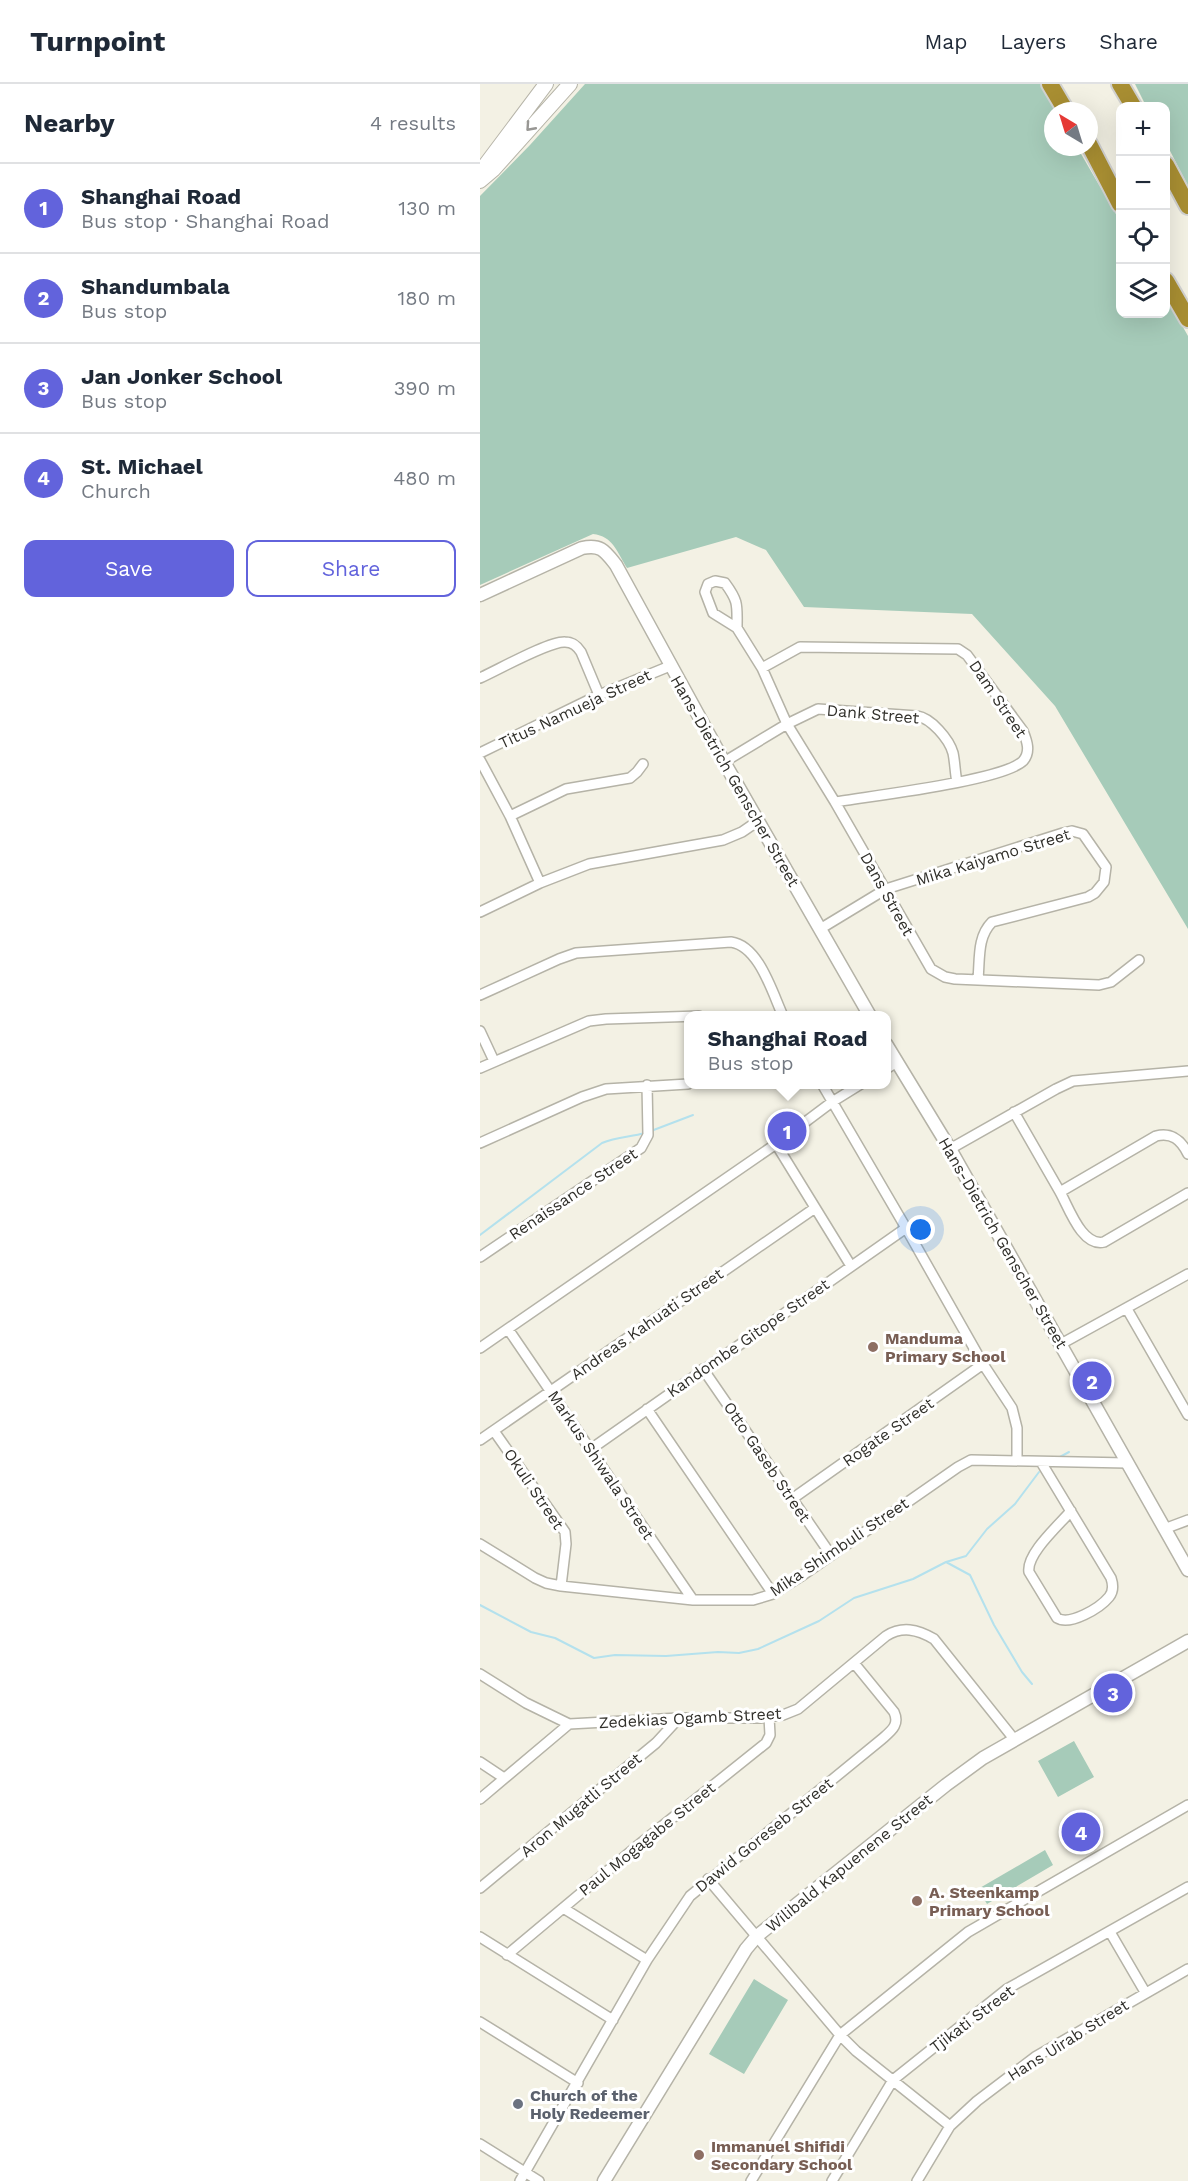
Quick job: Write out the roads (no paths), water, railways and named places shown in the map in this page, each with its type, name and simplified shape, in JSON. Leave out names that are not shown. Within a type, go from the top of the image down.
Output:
[{"type":"highway","points":[[1050,84],[1061,102]]},
{"type":"highway","points":[[1060,84],[1069,102]]},
{"type":"highway","points":[[1120,84],[1131,102]]},
{"type":"highway","points":[[1094,156],[1116,197]]},
{"type":"highway","points":[[1170,172],[1188,206]]},
{"type":"highway","points":[[1170,288],[1188,319]]},
{"type":"main road","points":[[480,172],[546,84]]},
{"type":"main road","points":[[480,181],[493,170],[570,84]]},
{"type":"street","name":"Hans-Dietrich Genscher Street","points":[[480,595],[582,548],[592,546],[599,548],[616,566],[724,762],[867,1011]]},
{"type":"street","name":"Dans Street","points":[[737,628],[738,604],[733,594],[725,583],[720,581],[708,584],[705,591],[713,613],[737,628],[762,668],[787,723],[835,801],[931,969],[945,977],[1099,985],[1111,982],[1139,960]]},
{"type":"street","points":[[480,678],[548,646],[567,642],[576,646],[581,652],[599,695]]},
{"type":"street","name":"Dam Street","points":[[762,668],[800,647],[958,649],[963,652],[1023,731],[1028,746],[1028,753],[1023,760],[1012,768],[957,782],[835,801]]},
{"type":"street","name":"Titus Namueja Street","points":[[480,753],[599,695],[670,666]]},
{"type":"street","name":"Dank Street","points":[[724,762],[787,723],[818,709],[922,717],[932,723],[951,749],[957,782]]},
{"type":"street","points":[[480,760],[510,816],[540,883]]},
{"type":"street","points":[[510,816],[566,789],[630,778],[643,764]]},
{"type":"street","points":[[480,912],[540,883],[596,862],[723,840],[742,832],[758,821]]},
{"type":"street","name":"Mika Kaiyamo Street","points":[[820,929],[886,889],[1063,833],[1077,831],[1086,837],[1106,867],[1104,882],[1099,889],[1080,900],[992,922],[981,938],[978,979]]},
{"type":"street","points":[[480,995],[559,958],[576,953],[731,942],[747,948],[757,961],[781,1011]]},
{"type":"street","points":[[480,1068],[589,1022],[606,1019],[684,1016]]},
{"type":"street","points":[[480,1031],[494,1061]]},
{"type":"street","name":"Hans-Dietrich Genscher Street","points":[[891,1066],[950,1149],[1188,1570]]},
{"type":"street","points":[[950,1149],[1060,1086],[1073,1081],[1188,1071]]},
{"type":"street","points":[[480,1143],[598,1091],[647,1085],[684,1084]]},
{"type":"street","name":"Renaissance Street","points":[[480,1257],[641,1148],[648,1135],[647,1085]]},
{"type":"street","points":[[825,1089],[1014,1414],[1017,1428],[1017,1460]]},
{"type":"street","points":[[480,1347],[853,1089]]},
{"type":"street","points":[[1014,1112],[1086,1238],[1097,1243],[1104,1242],[1188,1193]]},
{"type":"street","points":[[1060,1192],[1156,1136],[1171,1135],[1183,1145],[1188,1154]]},
{"type":"street","points":[[776,1144],[851,1266]]},
{"type":"street","name":"Andreas Kahuati Street","points":[[480,1440],[815,1208]]},
{"type":"street","name":"Kandombe Gitope Street","points":[[591,1449],[906,1228]]},
{"type":"street","points":[[1061,1344],[1187,1277]]},
{"type":"street","points":[[1127,1309],[1188,1415]]},
{"type":"street","name":"Markus Shiwala Street","points":[[508,1329],[693,1600]]},
{"type":"street","name":"Rogate Street","points":[[792,1498],[983,1364]]},
{"type":"street","name":"Otto Gaseb Street","points":[[704,1369],[831,1555]]},
{"type":"street","points":[[647,1409],[773,1594]]},
{"type":"street","name":"Okuli Street","points":[[494,1431],[565,1532],[566,1544],[561,1586]]},
{"type":"street","name":"Mika Shimbuli Street","points":[[480,1544],[535,1578],[561,1586],[693,1600],[753,1600],[773,1594],[964,1463],[977,1459],[1127,1463]]},
{"type":"street","points":[[1041,1462],[1071,1511],[1113,1585],[1109,1598],[1083,1616],[1068,1622],[1057,1618],[1032,1577],[1028,1566],[1033,1555],[1071,1511]]},
{"type":"street","points":[[1164,1529],[1188,1520]]},
{"type":"street","name":"Zedekias Ogamb Street","points":[[480,1674],[526,1703],[569,1724],[679,1718],[769,1717],[798,1709],[892,1632],[909,1629],[934,1639],[1014,1739]]},
{"type":"street","name":"Wilibald Kapuenene Street","points":[[604,2181],[746,1949],[757,1936],[946,1785],[1014,1739],[1188,1641]]},
{"type":"street","name":"Dawid Goreseb Street","points":[[522,2177],[647,1960],[690,1896],[895,1726],[897,1721],[894,1712],[854,1663]]},
{"type":"street","name":"Paul Mogagabe Street","points":[[507,1955],[636,1847],[766,1743],[770,1735],[769,1717]]},
{"type":"street","name":"Aron Mugatli Street","points":[[480,1888],[656,1743],[679,1718]]},
{"type":"street","points":[[480,1799],[569,1724]]},
{"type":"street","points":[[480,1762],[504,1778]]},
{"type":"street","points":[[751,2181],[840,2035],[968,1932],[1188,1805]]},
{"type":"street","points":[[708,1880],[840,2035],[856,2051],[950,2126]]},
{"type":"street","name":"Tjikati Street","points":[[832,2181],[893,2080],[1007,1989],[1188,1887]]},
{"type":"street","points":[[563,1908],[647,1960]]},
{"type":"street","points":[[1110,1932],[1145,1992]]},
{"type":"street","points":[[480,1937],[613,2020]]},
{"type":"street","name":"Hans Uirab Street","points":[[917,2181],[950,2126],[977,2101],[1035,2057],[1188,1968]]},
{"type":"street","points":[[480,2022],[578,2083]]},
{"type":"street","points":[[480,2144],[522,2177],[539,2181]]},
{"type":"waterway","points":[[651,1131],[693,1115]]},
{"type":"waterway","points":[[480,1235],[602,1143],[645,1133]]},
{"type":"waterway","points":[[1058,1458],[1069,1452]]},
{"type":"waterway","points":[[480,1605],[531,1632],[555,1638],[594,1658],[615,1655],[666,1656],[718,1652],[739,1653],[758,1649],[819,1621],[854,1598],[913,1579],[946,1562],[966,1556],[987,1529],[1015,1504],[1039,1472]]},
{"type":"waterway","points":[[946,1562],[970,1575],[994,1625],[1022,1672],[1032,1684]]},
{"type":"place","name":"Shanghai Road","points":[[787,1131]]},
{"type":"place","name":"Manduma Primary School","points":[[873,1347]]},
{"type":"place","name":"Shandumbala","points":[[1092,1381]]},
{"type":"place","name":"Jan Jonker School","points":[[1113,1693]]},
{"type":"place","name":"St. Michael","points":[[1081,1832]]},
{"type":"place","name":"A. Steenkamp Primary School","points":[[917,1901]]},
{"type":"place","name":"Church of the Holy Redeemer","points":[[518,2104]]},
{"type":"place","name":"Immanuel Shifidi Secondary School","points":[[699,2155]]}]
